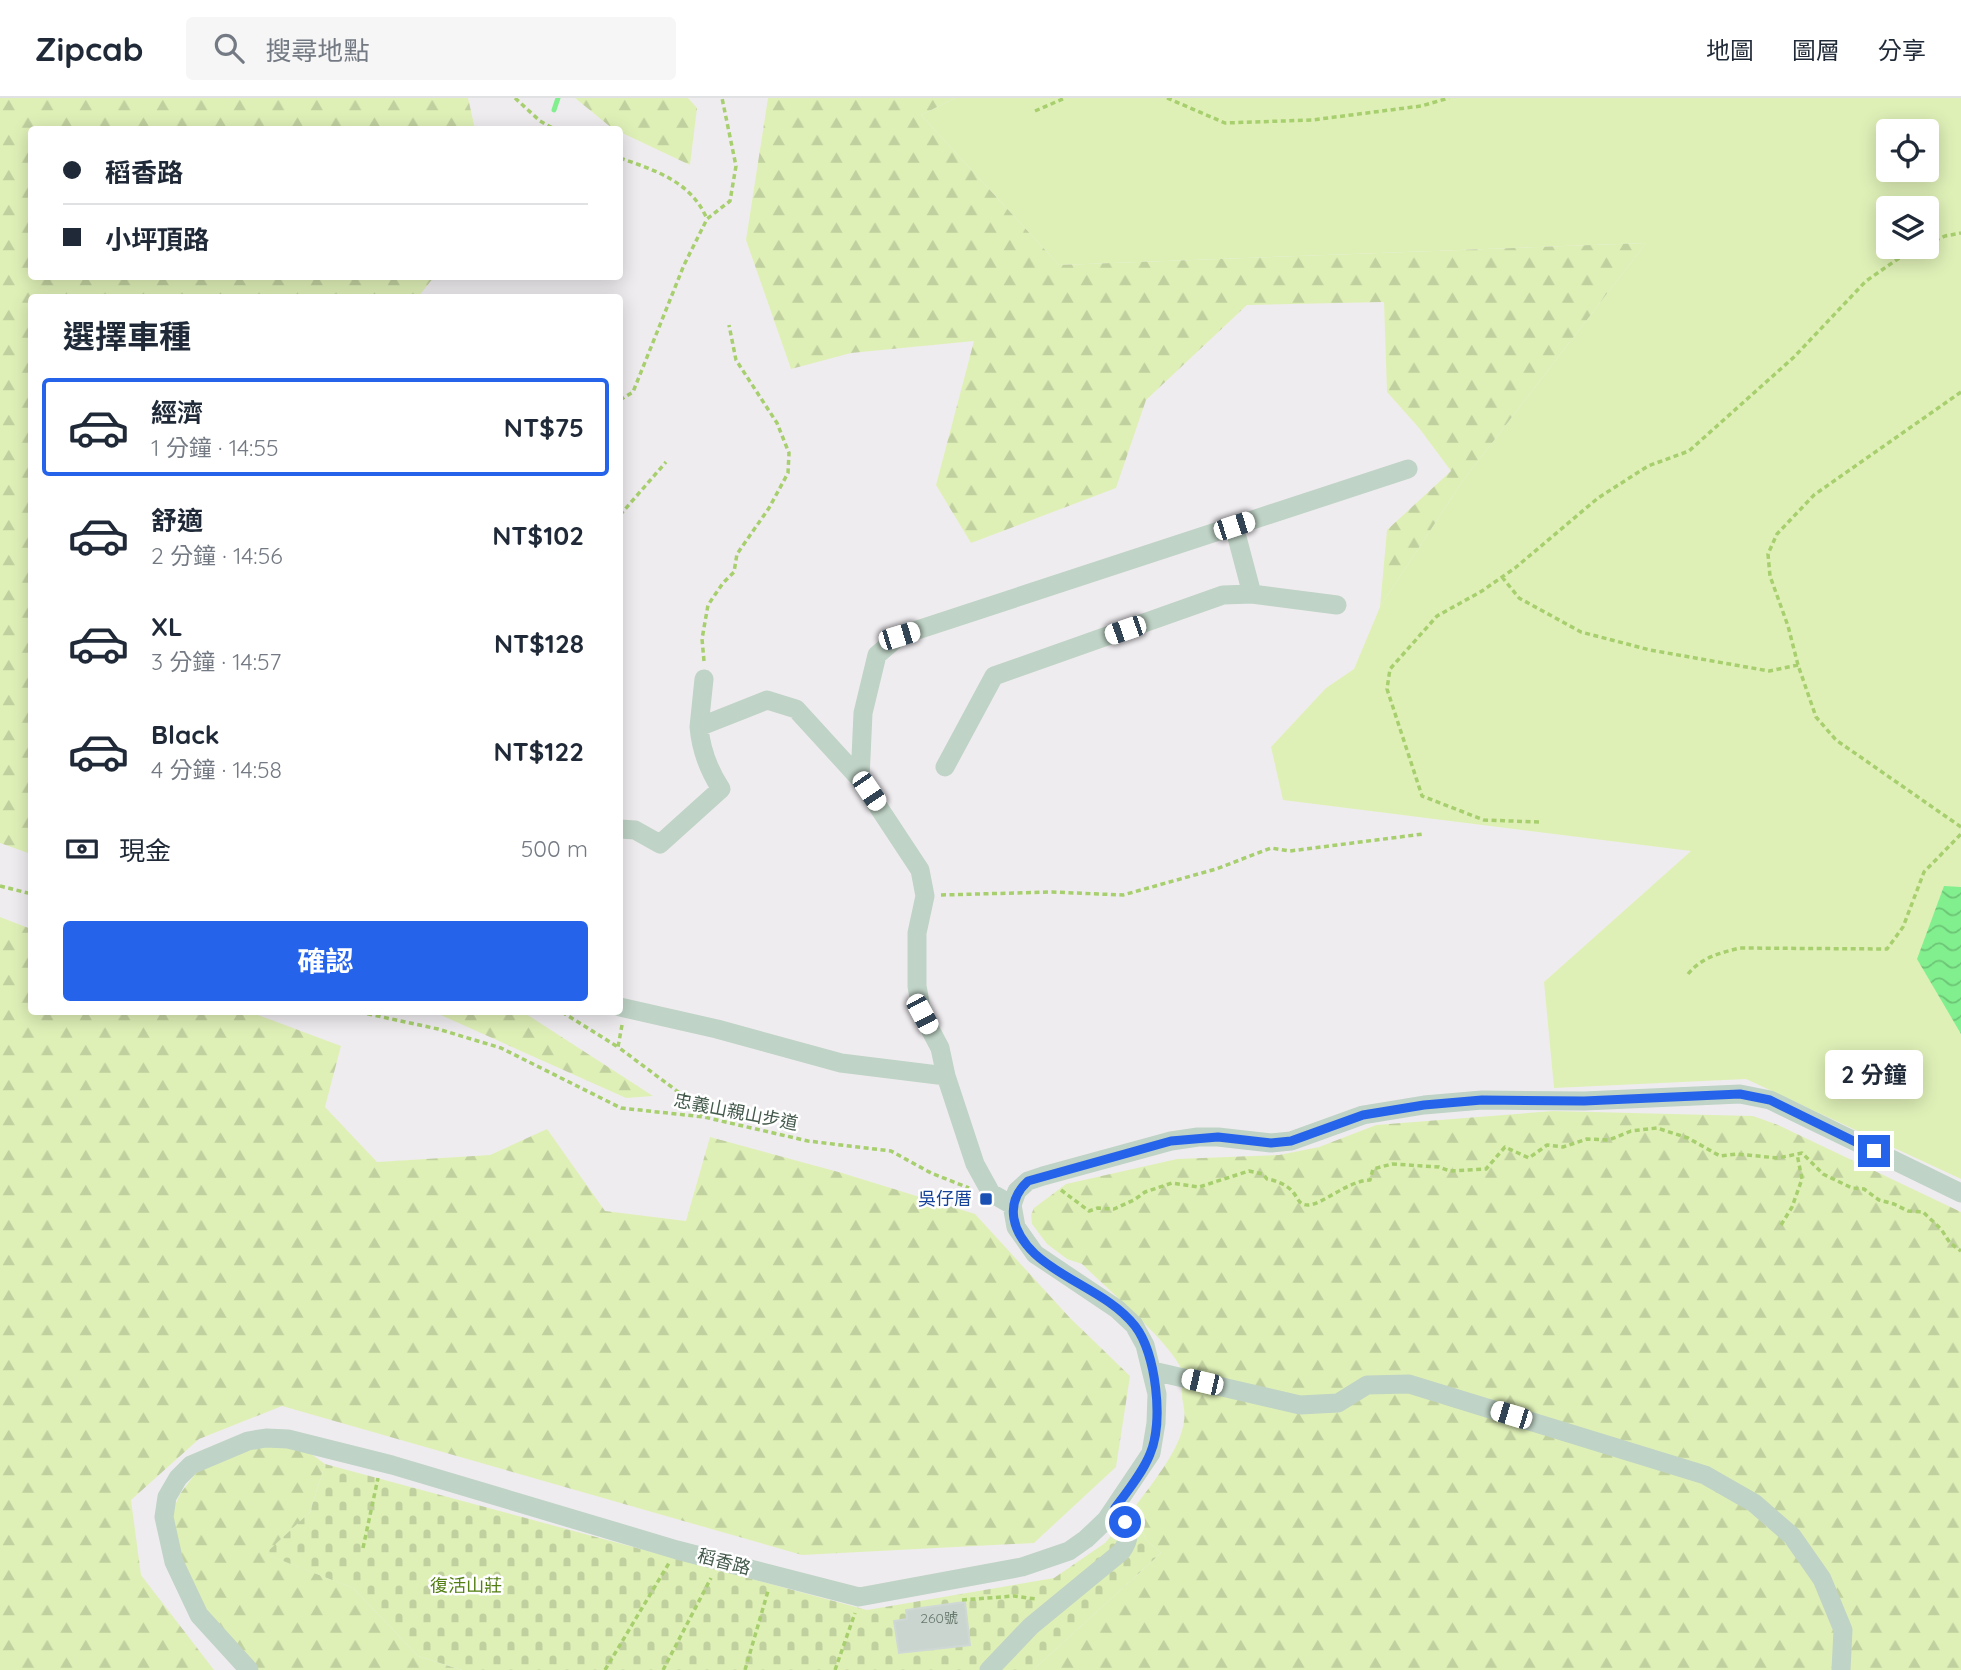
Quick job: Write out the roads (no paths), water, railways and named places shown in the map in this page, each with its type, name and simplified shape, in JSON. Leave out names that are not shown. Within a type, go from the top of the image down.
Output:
[{"type":"street","points":[[860,779],[863,713],[877,655],[899,636],[1408,469]]},
{"type":"street","points":[[1234,526],[1252,594]]},
{"type":"street","points":[[946,767],[993,676],[1223,595],[1252,594],[1337,606]]},
{"type":"street","points":[[623,829],[635,830],[660,845],[721,789],[710,771],[701,744],[699,727],[705,679]]},
{"type":"street","points":[[699,727],[767,700],[796,709],[860,779],[920,870],[925,896],[917,933],[917,986],[922,1014],[940,1048],[946,1076],[975,1164],[991,1193],[1012,1205],[1017,1191],[1028,1181],[1171,1141],[1208,1137],[1271,1143],[1291,1141],[1363,1115],[1424,1105],[1482,1100],[1584,1101],[1740,1094],[1770,1100],[1961,1193]]},
{"type":"street","points":[[623,1008],[717,1029],[841,1063],[946,1076]]},
{"type":"street","name":"稻香路","points":[[249,1670],[199,1615],[174,1562],[164,1517],[167,1497],[178,1478],[191,1465],[248,1441],[266,1437],[288,1439],[381,1462],[677,1550],[859,1597],[963,1579],[1044,1561],[1069,1550],[1086,1539],[1115,1508],[1151,1453],[1157,1394],[1146,1345],[1134,1325],[1117,1309],[1035,1254],[1016,1227],[1012,1205]]},
{"type":"street","points":[[1153,1371],[1300,1405],[1338,1403],[1367,1385],[1409,1384],[1705,1475],[1754,1503],[1792,1536],[1822,1579],[1843,1630],[1841,1670]]},
{"type":"street","points":[[989,1670],[1049,1610],[1105,1565],[1128,1542],[1129,1533],[1115,1508]]},
{"type":"water","points":[[1944,886],[1961,887],[1961,1034],[1917,959]]},
{"type":"waterway","points":[[554,110],[558,98]]},
{"type":"place","name":"吳仔厝","points":[[986,1199]]},
{"type":"park label","name":"復活山莊","points":[[466,1586]]}]
